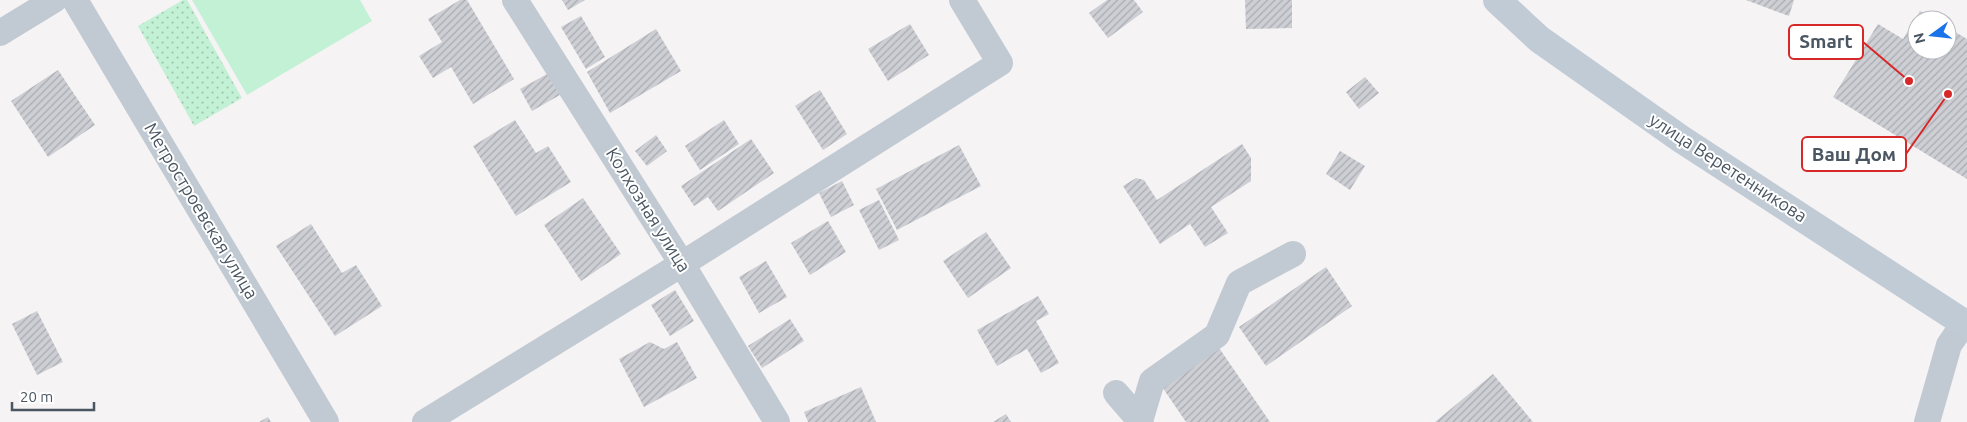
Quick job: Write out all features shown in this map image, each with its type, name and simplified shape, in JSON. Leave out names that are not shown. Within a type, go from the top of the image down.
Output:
[{"type":"main road","name":"улица Веретенникова","points":[[1497,0],[1539,39],[1681,139],[1966,324]]},
{"type":"street","points":[[0,33],[54,0]]},
{"type":"street","name":"Метростроевская улица","points":[[75,0],[326,422]]},
{"type":"street","name":"Колхозная улица","points":[[516,0],[682,264],[777,422]]},
{"type":"street","points":[[425,422],[682,264],[1000,63],[962,0]]},
{"type":"street","points":[[1140,422],[1152,381],[1216,335],[1239,283],[1293,254]]},
{"type":"street","points":[[1927,422],[1949,345],[1966,324]]},
{"type":"street","points":[[1116,393],[1140,422]]},
{"type":"green space","points":[[183,0],[187,0],[242,98],[194,126],[138,26]]},
{"type":"green space","points":[[192,0],[360,0],[372,21],[247,95]]},
{"type":"building","points":[[460,0],[467,0],[514,79],[473,104],[451,67],[433,78],[419,56],[442,42],[428,19]]},
{"type":"building","points":[[562,0],[585,0],[568,10]]},
{"type":"building","points":[[1107,0],[1134,0],[1143,12],[1108,38],[1089,13]]},
{"type":"building","points":[[1245,0],[1292,0],[1292,28],[1246,29]]},
{"type":"building","points":[[1746,0],[1794,0],[1789,16]]},
{"type":"building","points":[[581,16],[605,57],[586,69],[561,27]]},
{"type":"building","points":[[910,24],[929,55],[888,81],[868,49]]},
{"type":"building","points":[[1878,24],[1903,39],[1907,32],[1907,60],[1957,60],[1957,33],[1967,39],[1967,179],[1833,97]]},
{"type":"building","points":[[656,29],[681,71],[610,113],[587,72]]},
{"type":"building","points":[[58,70],[95,125],[48,157],[11,101]]},
{"type":"building","points":[[547,74],[560,95],[532,111],[520,89]]},
{"type":"building","points":[[1365,77],[1379,93],[1359,109],[1346,92]]},
{"type":"building","points":[[820,90],[847,134],[823,150],[795,106]]},
{"type":"building","points":[[515,120],[536,153],[548,146],[571,182],[516,216],[473,146]]},
{"type":"building","points":[[724,120],[739,144],[700,170],[685,146]]},
{"type":"building","points":[[656,135],[667,151],[647,166],[635,151]]},
{"type":"building","points":[[751,139],[774,173],[718,211],[708,197],[694,206],[681,186]]},
{"type":"building","points":[[1242,144],[1251,158],[1251,181],[1211,207],[1228,233],[1205,247],[1190,224],[1160,244],[1123,186],[1136,178],[1144,180],[1157,200]]},
{"type":"building","points":[[959,145],[981,186],[897,230],[876,189]]},
{"type":"building","points":[[1340,151],[1365,166],[1350,190],[1326,174]]},
{"type":"building","points":[[842,181],[854,205],[831,217],[819,193]]},
{"type":"building","points":[[583,198],[621,254],[581,281],[544,225]]},
{"type":"building","points":[[879,200],[899,240],[879,250],[859,210]]},
{"type":"building","points":[[828,221],[846,252],[810,275],[791,243]]},
{"type":"building","points":[[311,224],[342,273],[356,265],[382,306],[335,336],[276,246]]},
{"type":"building","points":[[986,232],[1011,268],[968,298],[943,261]]},
{"type":"building","points":[[766,261],[787,297],[759,313],[739,277]]},
{"type":"building","points":[[1326,267],[1352,306],[1266,366],[1239,327]]},
{"type":"building","points":[[675,290],[694,321],[670,336],[651,305]]},
{"type":"building","points":[[1038,296],[1049,314],[1036,321],[1059,363],[1041,373],[1027,349],[997,366],[977,330]]},
{"type":"building","points":[[37,311],[63,362],[37,375],[12,324]]},
{"type":"building","points":[[790,319],[804,341],[762,368],[748,346]]},
{"type":"building","points":[[650,342],[664,349],[677,342],[697,378],[644,407],[619,359]]},
{"type":"building","points":[[1217,345],[1270,422],[1186,422],[1160,384]]},
{"type":"building","points":[[1493,374],[1533,422],[1435,422]]},
{"type":"building","points":[[861,387],[876,422],[808,422],[804,412]]},
{"type":"building","points":[[1006,414],[1011,422],[993,422]]},
{"type":"building","points":[[268,417],[271,422],[259,422]]},
{"type":"place","name":"Smart","points":[[1909,81]]},
{"type":"place","name":"Ваш Дом","points":[[1948,94]]}]
